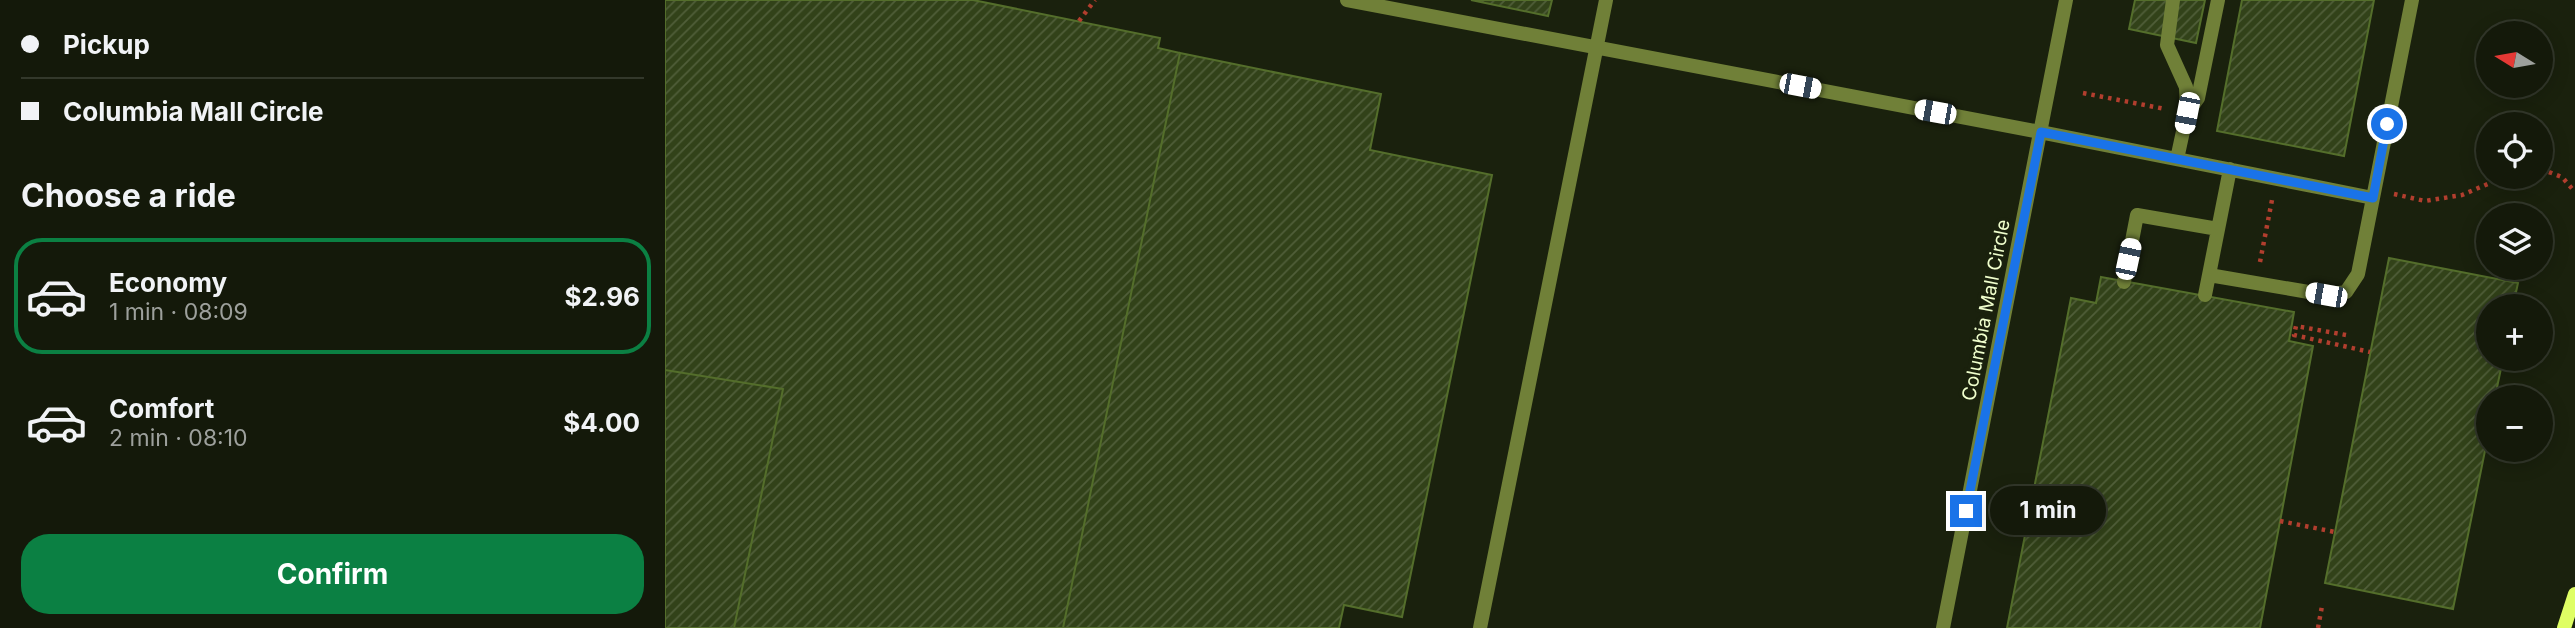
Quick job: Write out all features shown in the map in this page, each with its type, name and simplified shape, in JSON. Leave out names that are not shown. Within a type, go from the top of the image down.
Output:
[{"type":"main road","points":[[2564,628],[2575,594]]},
{"type":"street","points":[[1347,0],[2373,198]]},
{"type":"street","points":[[1480,628],[1606,0]]},
{"type":"street","name":"Columbia Mall Circle","points":[[1943,628],[2066,0]]},
{"type":"street","points":[[2173,0],[2167,45],[2186,87],[2187,113],[2177,159]]},
{"type":"street","points":[[2187,113],[2198,98],[2218,0]]},
{"type":"street","points":[[2209,275],[2326,295],[2346,292],[2358,274],[2411,0]]},
{"type":"street","points":[[2205,295],[2230,169]]},
{"type":"street","points":[[2124,282],[2137,215],[2218,229]]},
{"type":"path","points":[[1079,21],[1095,0]]},
{"type":"path","points":[[2083,93],[2170,110]]},
{"type":"path","points":[[2553,174],[2562,177],[2575,192]]},
{"type":"path","points":[[2373,198],[2390,193],[2425,201],[2462,195],[2476,189]]},
{"type":"path","points":[[2259,266],[2271,200]]},
{"type":"path","points":[[2346,335],[2296,326],[2294,335],[2370,352]]},
{"type":"path","points":[[2280,521],[2335,532]]},
{"type":"path","points":[[2318,628],[2322,606]]},
{"type":"building","points":[[665,0],[973,0],[1160,38],[1158,48],[1180,53],[1063,628],[734,628],[783,389],[665,370]]},
{"type":"building","points":[[1471,0],[1552,0],[1548,16]]},
{"type":"building","points":[[2135,0],[2205,0],[2196,43],[2129,29]]},
{"type":"building","points":[[2242,0],[2374,0],[2344,156],[2217,131]]},
{"type":"building","points":[[1180,53],[1381,94],[1370,150],[1492,175],[1402,617],[1344,605],[1339,628],[1063,628]]},
{"type":"building","points":[[2389,258],[2476,275],[2476,280],[2518,283],[2516,294],[2476,294],[2476,371],[2500,371],[2498,385],[2476,385],[2476,462],[2483,462],[2453,609],[2325,583]]},
{"type":"building","points":[[2101,277],[2294,312],[2289,341],[2313,346],[2260,628],[2007,628],[2071,298],[2096,303]]},
{"type":"building","points":[[665,370],[783,389],[734,628],[665,628]]},
{"type":"route","points":[[1966,511],[2041,132],[2373,198],[2387,124]]}]
